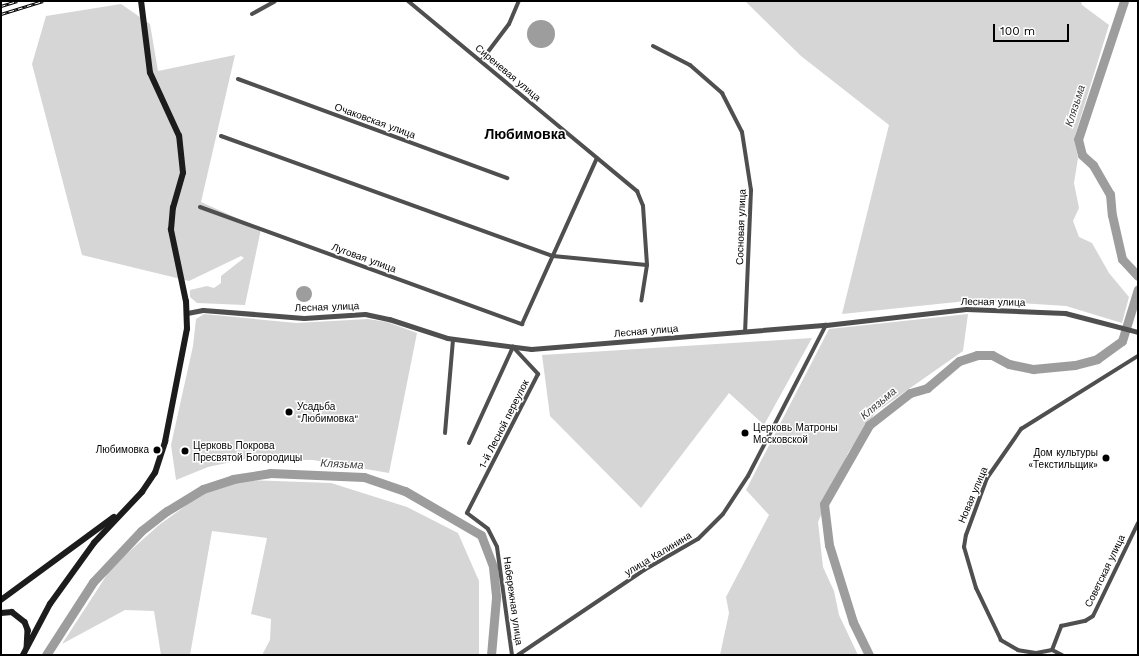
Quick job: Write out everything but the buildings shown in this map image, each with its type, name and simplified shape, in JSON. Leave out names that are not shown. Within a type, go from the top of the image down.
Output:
[{"type":"main road","points":[[23,655],[50,604],[94,543],[153,477],[164,448],[187,330],[187,313],[172,230],[173,208],[183,173],[179,136],[150,73],[141,1]]},
{"type":"main road","points":[[1,600],[64,555],[130,504]]},
{"type":"main road","points":[[1,613],[12,612],[25,622],[28,630],[27,649]]},
{"type":"street","points":[[252,14],[275,1]]},
{"type":"street","name":"Сиреневая улица","points":[[408,1],[637,191],[643,206],[647,265],[641,301]]},
{"type":"street","points":[[481,61],[509,24],[519,1]]},
{"type":"street","name":"Сосновая улица","points":[[653,46],[690,65],[722,93],[742,132],[751,190],[745,332]]},
{"type":"street","name":"Очаковская улица","points":[[238,79],[507,178]]},
{"type":"street","points":[[221,136],[553,256],[647,265]]},
{"type":"street","points":[[553,256],[597,158]]},
{"type":"street","name":"Луговая улица","points":[[200,207],[522,324],[553,256]]},
{"type":"street","name":"Лесная улица","points":[[187,313],[203,310],[304,318],[366,314],[389,319],[453,339],[531,349],[826,325],[966,309],[1064,313],[1108,323],[1138,332]]},
{"type":"street","name":"улица Калинина","points":[[518,655],[644,570],[698,539],[723,514],[748,476],[826,325]]},
{"type":"street","points":[[445,433],[453,339]]},
{"type":"street","points":[[470,443],[513,347]]},
{"type":"street","name":"1-й Лесной переулок","points":[[467,513],[538,374],[513,347]]},
{"type":"street","name":"Новая улица","points":[[1052,650],[1036,653],[1018,650],[1001,640],[976,588],[964,547],[966,535],[987,478],[1021,429],[1138,356]]},
{"type":"street","name":"Набережная улица","points":[[467,513],[488,528],[497,547],[512,655]]},
{"type":"street","name":"Советская улица","points":[[1052,650],[1061,626],[1085,621],[1093,616],[1138,523]]},
{"type":"street","points":[[1052,650],[1062,655]]},
{"type":"shaded area","points":[[745,1],[1081,1],[1082,5],[1109,25],[1074,139],[1078,158],[1074,183],[1079,208],[1073,221],[1079,237],[1092,243],[1109,273],[1129,297],[1122,323],[1066,306],[976,300],[842,314],[889,125],[801,56]]},
{"type":"shaded area","points":[[121,4],[150,24],[158,71],[235,55],[201,202],[261,229],[245,305],[197,303],[190,297],[190,290],[207,286],[214,288],[221,283],[221,276],[244,258],[241,256],[189,281],[82,255],[32,64],[46,16]]},
{"type":"shaded area","points":[[541,20],[551,24],[555,34],[551,44],[541,48],[531,44],[527,34],[531,24]]},
{"type":"shaded area","points":[[304,286],[310,288],[312,294],[310,300],[304,302],[298,300],[296,294],[298,288]]},
{"type":"shaded area","name":"Усадьба \"Любимовка\"","points":[[204,314],[296,323],[368,319],[387,322],[417,333],[389,473],[313,460],[245,459],[208,467],[176,480],[171,445],[193,346],[196,319]]},
{"type":"shaded area","points":[[968,314],[963,351],[876,412],[848,453],[818,522],[823,567],[834,591],[839,615],[858,655],[720,655],[729,613],[726,597],[769,515],[746,490],[829,329]]},
{"type":"shaded area","points":[[812,338],[764,425],[729,393],[641,508],[550,416],[542,355]]},
{"type":"shaded area","points":[[245,480],[331,483],[407,507],[458,533],[479,581],[479,655],[262,655],[270,640],[271,619],[251,614],[267,538],[212,531],[190,655],[161,655],[154,611],[125,610],[62,644],[112,567],[159,525],[206,491]]},
{"type":"waterway","name":"Клязьма","points":[[1124,1],[1078,139],[1082,155],[1093,165],[1110,194],[1112,215],[1122,259],[1138,276]]},
{"type":"waterway","name":"Клязьма","points":[[869,655],[853,622],[829,545],[824,504],[869,425],[910,393],[927,388],[959,361],[977,355],[992,355],[1009,364],[1033,369],[1075,365],[1097,359],[1122,341],[1138,289]]},
{"type":"waterway","name":"Клязьма","points":[[46,655],[93,582],[141,531],[167,511],[203,489],[233,479],[270,473],[364,477],[405,491],[481,535],[493,567],[496,598],[491,655]]},
{"type":"railway","points":[[1,6],[17,1]]},
{"type":"railway","points":[[1,14],[43,1]]},
{"type":"place","name":"Усадьба \"Любимовка\"","points":[[289,412]]},
{"type":"place","name":"Церковь Матроны Московской","points":[[745,433]]},
{"type":"place","name":"Любимовка","points":[[157,450]]},
{"type":"place","name":"Церковь Покрова Пресвятой Богородицы","points":[[185,451]]},
{"type":"place","name":"Дом культуры «Текстильщик»","points":[[1106,458]]},
{"type":"district","name":"Любимовка","points":[[525,134]]}]
